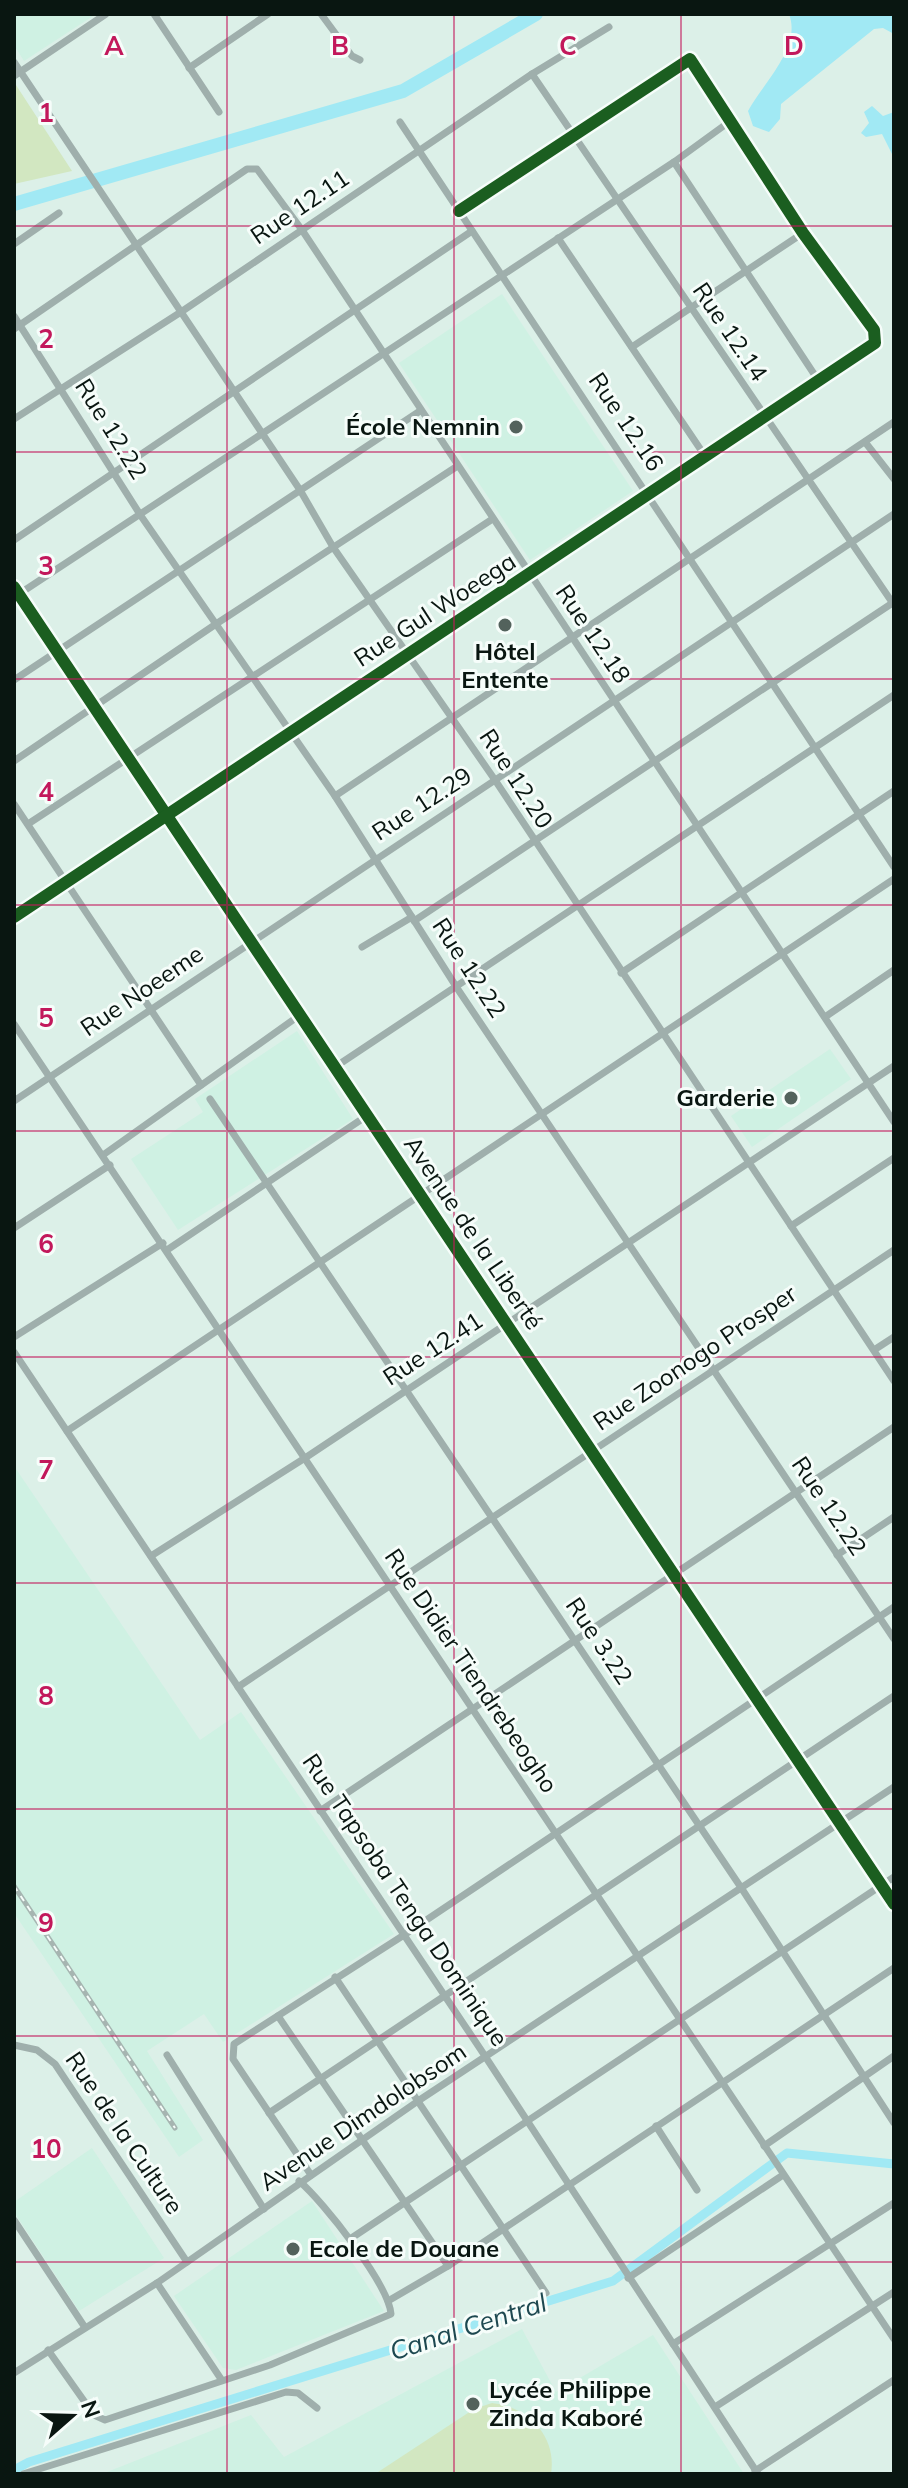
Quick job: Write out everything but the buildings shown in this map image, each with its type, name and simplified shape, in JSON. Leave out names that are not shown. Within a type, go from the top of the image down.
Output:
[{"type":"main road","name":"Avenue de la Liberté","points":[[17,590],[894,1904]]},
{"type":"street","points":[[17,74],[106,14]]},
{"type":"street","points":[[154,14],[219,112]]},
{"type":"street","points":[[189,68],[268,14]]},
{"type":"street","points":[[321,14],[352,56],[360,60]]},
{"type":"street","name":"Rue 12.11","points":[[14,419],[181,312],[532,74],[609,27]]},
{"type":"street","points":[[459,211],[687,59],[692,61],[803,233],[632,347]]},
{"type":"street","name":"Rue 12.20","points":[[14,62],[17,74],[76,154],[300,490],[333,547],[495,780],[894,1381]]},
{"type":"street","name":"Rue 12.14","points":[[532,74],[689,308],[894,603]]},
{"type":"street","name":"Rue 12.16","points":[[400,122],[894,867]]},
{"type":"street","points":[[17,590],[141,516],[382,353],[674,162],[729,122]]},
{"type":"street","points":[[674,162],[818,380]]},
{"type":"street","name":"Rue 12.18","points":[[137,247],[247,169],[257,169],[302,230],[491,520],[894,1122]]},
{"type":"street","points":[[14,244],[59,213]]},
{"type":"street","points":[[14,540],[472,231]]},
{"type":"street","name":"Rue Gul Woeega","points":[[14,917],[529,575],[647,493],[871,347],[876,337],[803,233]]},
{"type":"street","points":[[558,238],[705,456]]},
{"type":"street","points":[[17,327],[137,247]]},
{"type":"street","name":"Rue 12.22","points":[[14,316],[17,327],[62,388],[141,516],[335,796],[457,988],[894,1639]]},
{"type":"street","points":[[14,680],[420,411]]},
{"type":"street","points":[[335,796],[894,422]]},
{"type":"street","points":[[865,442],[894,479]]},
{"type":"street","points":[[14,761],[456,467]]},
{"type":"street","name":"Rue 12.29","points":[[251,941],[894,514]]},
{"type":"street","points":[[28,824],[491,520]]},
{"type":"street","points":[[362,947],[413,919],[534,842],[894,603]]},
{"type":"street","points":[[335,1067],[894,695]]},
{"type":"street","points":[[621,973],[894,791]]},
{"type":"street","points":[[14,804],[201,1085]]},
{"type":"street","points":[[67,1431],[894,879]]},
{"type":"street","name":"Rue Noeeme","points":[[14,1101],[251,941]]},
{"type":"street","points":[[825,1017],[894,970]]},
{"type":"street","points":[[103,1155],[300,1015]]},
{"type":"street","name":"Rue Didier Tiendrebeogho","points":[[14,1024],[894,2339]]},
{"type":"street","name":"Rue 12.41","points":[[151,1556],[507,1325],[894,1066]]},
{"type":"street","name":"Rue 3.22","points":[[210,1099],[783,1950],[894,2123]]},
{"type":"street","points":[[14,1337],[267,1184],[368,1115]]},
{"type":"street","points":[[791,1226],[894,1158]]},
{"type":"street","points":[[14,1228],[110,1165]]},
{"type":"street","name":"Rue Zoonogo Prosper","points":[[238,1687],[490,1516],[594,1451],[712,1368],[894,1250]]},
{"type":"street","points":[[874,1350],[894,1337]]},
{"type":"street","name":"Rue Tapsoba Tenga Dominique","points":[[14,1352],[486,2058],[757,2472]]},
{"type":"street","points":[[320,1811],[894,1427]]},
{"type":"street","points":[[837,1555],[894,1517]]},
{"type":"street","points":[[311,2175],[233,2059],[234,2044],[404,1935],[894,1607]]},
{"type":"street","points":[[269,2113],[894,1696]]},
{"type":"street","name":"Avenue Dimdolobsom","points":[[14,2373],[84,2326],[157,2283],[299,2181],[894,1787]]},
{"type":"street","points":[[350,2239],[894,1877]]},
{"type":"street","points":[[388,2301],[448,2266],[503,2226],[894,1968]]},
{"type":"street","points":[[335,1977],[546,2293]]},
{"type":"street","points":[[278,2016],[448,2266]]},
{"type":"street","name":"Rue de la Culture","points":[[14,2045],[37,2050],[55,2064],[187,2262]]},
{"type":"street","points":[[167,2055],[264,2209]]},
{"type":"street","points":[[764,2146],[894,2056]]},
{"type":"street","points":[[656,2126],[697,2190]]},
{"type":"street","points":[[628,2278],[783,2175]]},
{"type":"street","points":[[48,2350],[94,2415],[101,2420],[270,2365],[391,2314],[388,2301],[350,2239],[299,2181]]},
{"type":"street","points":[[673,2344],[894,2203]]},
{"type":"street","points":[[14,2220],[18,2232],[84,2326]]},
{"type":"street","points":[[157,2283],[221,2379]]},
{"type":"street","points":[[715,2407],[894,2292]]},
{"type":"street","points":[[757,2472],[894,2380]]},
{"type":"street","points":[[23,2474],[286,2392],[298,2393],[317,2408]]},
{"type":"shaded area","points":[[14,14],[96,14],[24,61],[14,45]]},
{"type":"shaded area","points":[[14,82],[72,171],[14,184]]},
{"type":"shaded area","name":"École Nemnin","points":[[502,294],[633,491],[530,560],[399,363]]},
{"type":"shaded area","points":[[297,1031],[353,1119],[178,1230],[131,1159],[203,1112],[195,1099]]},
{"type":"shaded area","name":"Garderie","points":[[830,1049],[851,1079],[752,1147],[731,1116]]},
{"type":"shaded area","points":[[14,1466],[200,1740],[241,1712],[394,1934],[223,2042],[204,2014],[147,2051],[203,2140],[179,2157],[14,1913]]},
{"type":"shaded area","points":[[92,2148],[164,2258],[79,2311],[14,2212],[14,2202]]},
{"type":"shaded area","name":"Ecole de Douane","points":[[312,2201],[384,2311],[236,2370],[223,2368],[174,2296]]},
{"type":"shaded area","name":"Lycée Philippe Zinda Kaboré","points":[[522,2329],[556,2392],[653,2335],[744,2474],[102,2474],[251,2415],[284,2457]]},
{"type":"shaded area","points":[[492,2403],[517,2410],[537,2426],[549,2447],[551,2474],[375,2474],[474,2409]]},
{"type":"water","points":[[789,14],[894,14],[894,34],[883,28],[874,29],[781,104],[780,119],[769,132],[753,126],[748,111],[786,52],[792,26]]},
{"type":"water","points":[[872,106],[883,116],[894,112],[894,158],[882,134],[866,137],[861,133],[869,123],[864,112]]},
{"type":"waterway","points":[[14,204],[403,91],[536,14]]},
{"type":"waterway","name":"Canal Central","points":[[14,2470],[29,2462],[613,2281],[787,2153],[894,2164]]},
{"type":"railway","points":[[14,1886],[175,2128]]},
{"type":"cycle path","points":[[14,917],[875,343],[874,330],[803,233],[690,59],[459,211]]},
{"type":"cycle path","points":[[14,587],[894,1904]]},
{"type":"place","name":"École Nemnin","points":[[516,427]]},
{"type":"place","name":"Hôtel Entente","points":[[505,625]]},
{"type":"place","name":"Garderie","points":[[791,1098]]},
{"type":"place","name":"Ecole de Douane","points":[[293,2249]]},
{"type":"place","name":"Lycée Philippe Zinda Kaboré","points":[[473,2404]]}]
